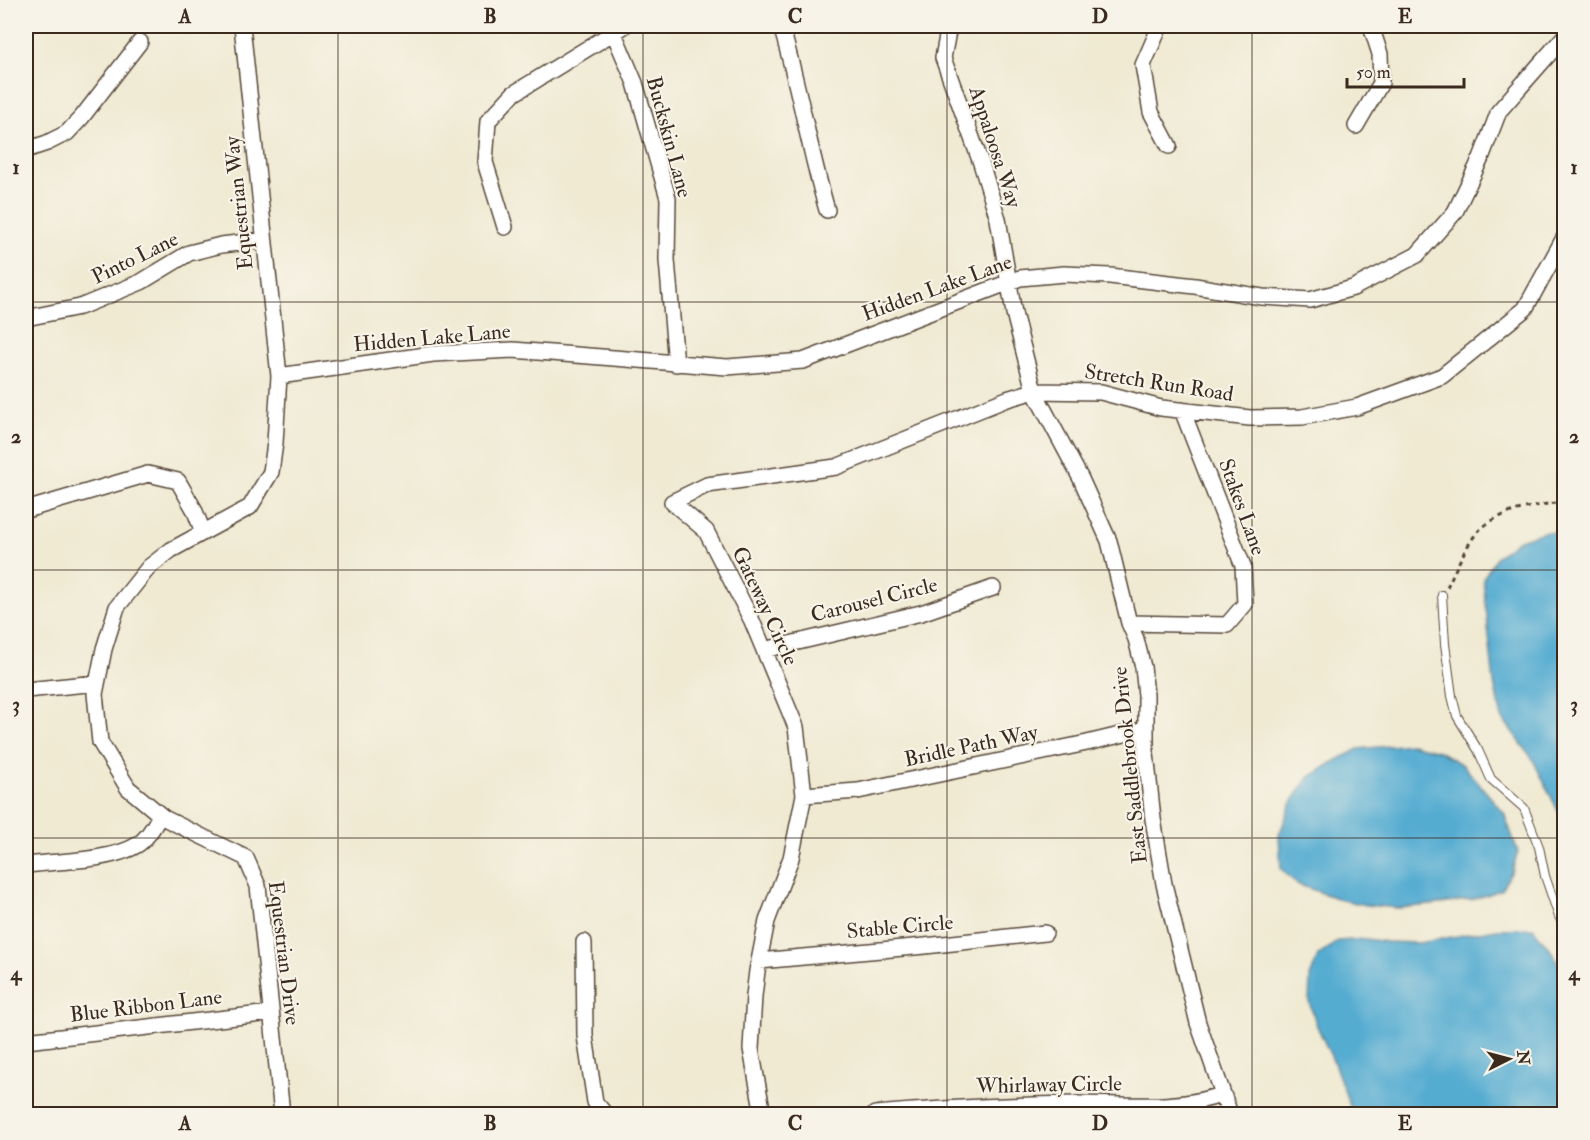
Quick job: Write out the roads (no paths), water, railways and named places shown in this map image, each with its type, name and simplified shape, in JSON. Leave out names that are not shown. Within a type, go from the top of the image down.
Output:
[{"type":"street","name":"Equestrian Way","points":[[242,26],[279,375]]},
{"type":"street","points":[[781,26],[794,70],[814,164],[827,210]]},
{"type":"street","name":"Appaloosa Way","points":[[949,26],[943,58],[981,163],[998,219],[1007,283]]},
{"type":"street","points":[[1160,26],[1143,65],[1151,112],[1169,146]]},
{"type":"street","points":[[1356,126],[1381,82],[1380,54],[1371,26]]},
{"type":"street","points":[[505,227],[485,162],[488,121],[513,94],[618,28]]},
{"type":"street","name":"Buckskin Lane","points":[[618,28],[668,198],[667,260],[676,364]]},
{"type":"street","name":"Hidden Lake Lane","points":[[279,375],[432,354],[513,350],[727,367],[803,361],[1020,278],[1064,274],[1110,276],[1262,297],[1310,300],[1353,288],[1417,255],[1455,212],[1481,159],[1499,111],[1561,38]]},
{"type":"street","points":[[26,150],[67,133],[140,42]]},
{"type":"street","name":"Stretch Run Road","points":[[1034,391],[1101,392],[1161,408],[1250,417],[1302,417],[1357,407],[1442,376],[1525,309],[1564,238]]},
{"type":"street","name":"Pinto Lane","points":[[26,318],[80,307],[141,282],[189,253],[221,245],[264,240]]},
{"type":"street","name":"East Saddlebrook Drive","points":[[1007,283],[1034,391],[1081,479],[1110,541],[1129,623],[1136,639],[1143,667],[1146,695],[1145,729],[1153,819],[1175,934],[1198,1023],[1230,1114]]},
{"type":"street","name":"Equestrian Drive","points":[[279,375],[271,472],[250,507],[171,550],[149,567],[117,607],[104,649],[95,694],[100,742],[128,788],[160,815],[246,858],[258,886],[282,1114]]},
{"type":"street","name":"Gateway Circle","points":[[763,1114],[751,1049],[759,961],[767,921],[792,858],[804,795],[796,726],[752,621],[706,531],[672,502],[707,485],[836,467],[1006,399],[1034,391]]},
{"type":"street","name":"Stakes Lane","points":[[1129,623],[1227,626],[1245,604],[1243,566],[1182,410]]},
{"type":"street","points":[[26,510],[148,474],[178,481],[194,509],[203,532]]},
{"type":"street","name":"Carousel Circle","points":[[764,650],[921,613],[993,588]]},
{"type":"street","points":[[26,690],[97,682]]},
{"type":"street","name":"Bridle Path Way","points":[[804,795],[858,791],[1145,729]]},
{"type":"street","points":[[26,865],[117,853],[138,845],[160,815]]},
{"type":"street","name":"Stable Circle","points":[[759,961],[1045,933]]},
{"type":"street","points":[[584,942],[585,1036],[595,1102],[605,1114]]},
{"type":"street","name":"Blue Ribbon Lane","points":[[26,1041],[271,1013]]},
{"type":"street","name":"Whirlaway Circle","points":[[875,1114],[1028,1105],[1158,1105],[1207,1100],[1223,1094]]},
{"type":"lane","points":[[1442,595],[1445,644],[1457,716],[1478,750],[1491,779],[1524,808],[1564,927]]},
{"type":"water","points":[[1544,532],[1564,532],[1564,823],[1532,758],[1502,718],[1494,684],[1483,579],[1496,557],[1519,540]]},
{"type":"water","points":[[1411,744],[1439,751],[1463,765],[1504,813],[1518,852],[1512,871],[1501,890],[1475,899],[1399,908],[1365,905],[1339,899],[1297,884],[1281,869],[1279,835],[1291,804],[1308,778],[1358,749]]},
{"type":"water","points":[[1533,928],[1552,952],[1564,975],[1564,1114],[1353,1114],[1309,1002],[1310,977],[1318,956],[1338,941],[1366,939],[1419,943],[1496,929]]}]
